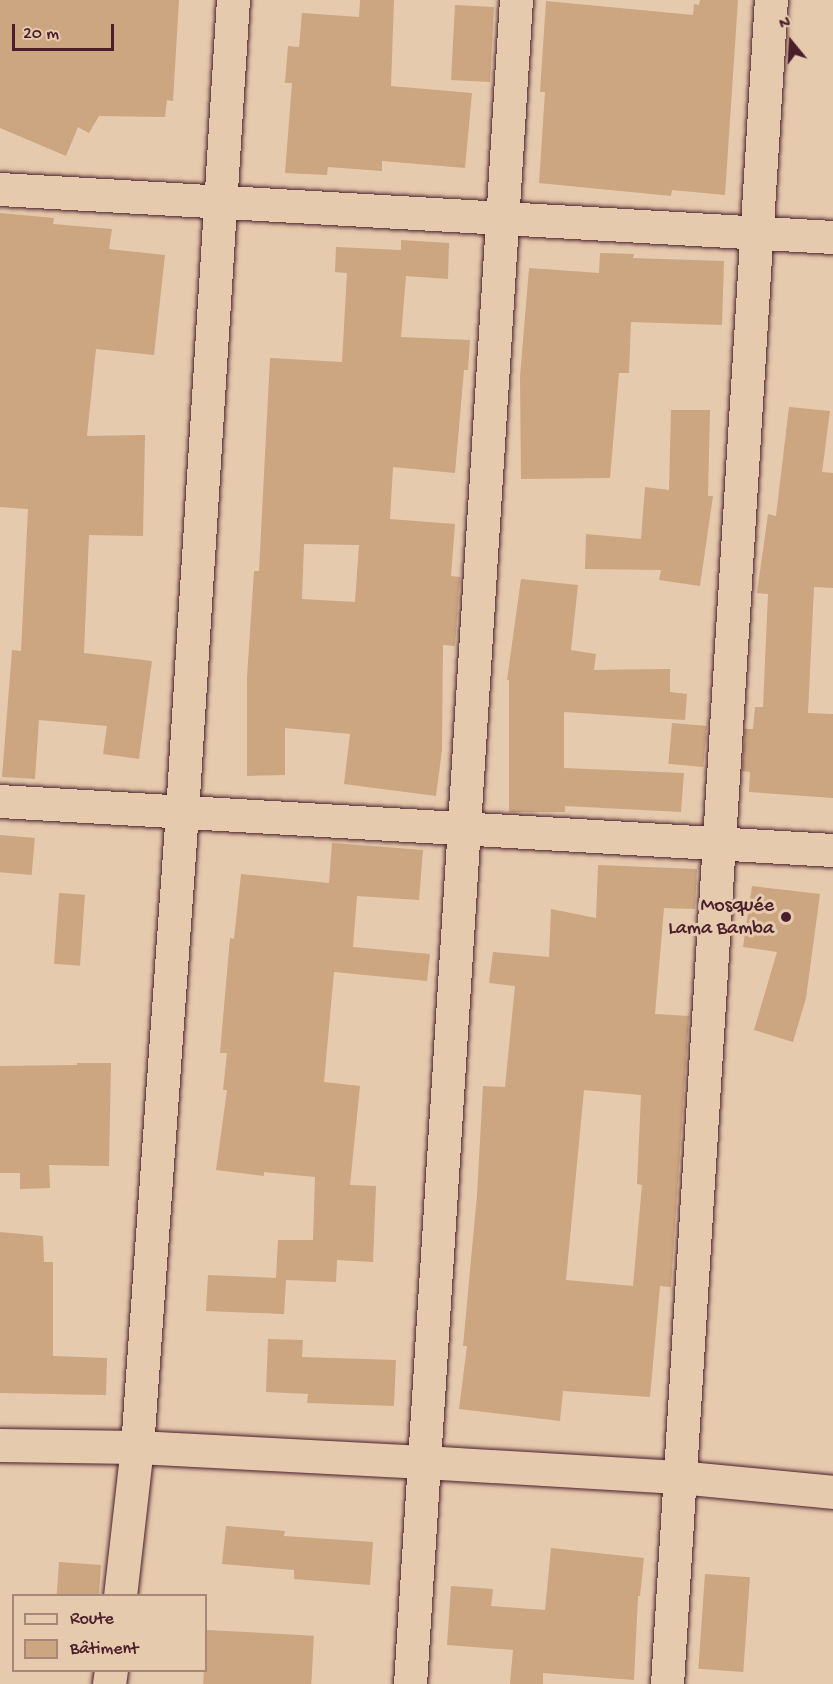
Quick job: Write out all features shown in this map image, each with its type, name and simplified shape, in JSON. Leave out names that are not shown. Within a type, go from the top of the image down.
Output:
[{"type":"street","points":[[120,1594],[137,1447],[182,812],[233,0]]},
{"type":"street","points":[[410,1684],[516,0]]},
{"type":"street","points":[[667,1684],[771,0]]},
{"type":"street","points":[[0,189],[833,237]]},
{"type":"street","points":[[0,801],[833,850]]},
{"type":"street","points":[[0,1445],[137,1447],[424,1462],[678,1477],[833,1492]]},
{"type":"building","points":[[0,0],[179,0],[173,101],[167,100],[165,117],[99,116],[89,133],[78,127],[66,156],[0,128]]},
{"type":"building","points":[[360,0],[394,0],[391,86],[472,93],[465,168],[382,161],[382,171],[328,167],[327,175],[285,173],[292,83],[285,83],[288,46],[299,47],[302,13],[359,17]]},
{"type":"building","points":[[700,0],[738,0],[725,195],[672,190],[671,196],[539,183],[545,92],[540,92],[546,1],[693,15],[694,4],[699,5]]},
{"type":"building","points":[[455,5],[494,7],[490,82],[451,80]]},
{"type":"building","points":[[0,213],[54,218],[53,224],[112,229],[109,249],[165,255],[154,355],[96,349],[87,436],[145,435],[143,536],[89,535],[84,653],[152,661],[139,759],[103,754],[107,726],[39,720],[35,779],[2,777],[12,650],[21,651],[28,509],[0,507]]},
{"type":"building","points":[[401,240],[449,243],[448,279],[406,276],[401,337],[470,340],[468,370],[464,370],[455,473],[393,467],[390,519],[455,524],[451,576],[460,577],[455,646],[443,645],[442,750],[436,796],[344,784],[350,734],[285,728],[285,775],[247,776],[247,677],[254,571],[259,571],[270,358],[342,362],[347,273],[335,272],[336,247],[401,250]],"holes":[[[304,544],[359,545],[355,602],[302,599]]]},
{"type":"building","points":[[600,253],[634,254],[633,258],[724,261],[722,325],[631,322],[629,373],[619,373],[610,478],[521,479],[520,377],[529,268],[599,273]]},
{"type":"building","points":[[789,407],[830,411],[822,472],[833,473],[833,588],[814,587],[808,713],[833,714],[833,798],[749,792],[750,772],[742,771],[745,729],[753,729],[755,707],[763,707],[768,594],[757,593],[768,514],[776,516]]},
{"type":"building","points":[[671,410],[710,410],[708,496],[713,496],[700,586],[659,580],[661,570],[585,569],[586,534],[641,539],[645,487],[669,490]]},
{"type":"building","points":[[521,579],[578,585],[571,650],[596,654],[594,670],[670,669],[670,692],[687,694],[685,720],[564,712],[564,768],[684,773],[681,812],[565,806],[565,812],[509,812],[509,680],[507,680]]},
{"type":"building","points":[[672,723],[707,726],[703,767],[668,764]]},
{"type":"building","points":[[0,835],[35,838],[32,875],[0,872]]},
{"type":"building","points":[[332,843],[423,850],[419,900],[357,896],[353,947],[430,954],[427,981],[334,972],[324,1082],[360,1086],[350,1185],[376,1186],[373,1262],[337,1260],[336,1282],[286,1280],[284,1314],[206,1311],[208,1275],[276,1278],[278,1240],[313,1240],[315,1177],[264,1172],[264,1176],[216,1170],[227,1090],[223,1090],[227,1053],[220,1053],[230,938],[234,939],[241,874],[329,883]]},
{"type":"building","points":[[598,865],[697,869],[695,909],[664,908],[655,1014],[689,1016],[671,1287],[660,1286],[650,1397],[563,1391],[560,1421],[459,1409],[467,1346],[463,1346],[477,1195],[483,1086],[505,1087],[515,986],[489,983],[493,952],[549,957],[551,909],[596,918]],"holes":[[[584,1090],[641,1095],[637,1184],[642,1185],[633,1286],[566,1280]]]},
{"type":"building","points":[[752,886],[820,894],[806,998],[793,1042],[754,1030],[777,952],[743,947]]},
{"type":"building","points":[[59,893],[85,895],[80,966],[54,964]]},
{"type":"building","points":[[77,1063],[111,1063],[109,1166],[49,1165],[50,1188],[20,1189],[20,1173],[0,1173],[0,1066],[77,1065]]},
{"type":"building","points":[[0,1232],[43,1236],[44,1262],[53,1262],[53,1356],[107,1358],[106,1395],[0,1393]]},
{"type":"building","points":[[268,1339],[303,1340],[302,1357],[396,1360],[394,1406],[307,1403],[308,1394],[266,1392]]},
{"type":"building","points":[[226,1526],[285,1531],[284,1536],[373,1542],[370,1585],[294,1579],[294,1570],[222,1564]]},
{"type":"building","points":[[551,1548],[644,1558],[640,1596],[638,1596],[634,1680],[543,1673],[543,1684],[510,1684],[513,1650],[447,1645],[451,1586],[493,1589],[491,1606],[545,1610]]},
{"type":"building","points":[[59,1562],[101,1565],[99,1594],[57,1594]]},
{"type":"building","points":[[705,1574],[750,1577],[743,1672],[698,1669]]},
{"type":"building","points":[[207,1630],[314,1636],[311,1684],[203,1684],[204,1672],[207,1672]]},
{"type":"place","name":"Mosquée Lama Bamba","points":[[786,917]]}]
